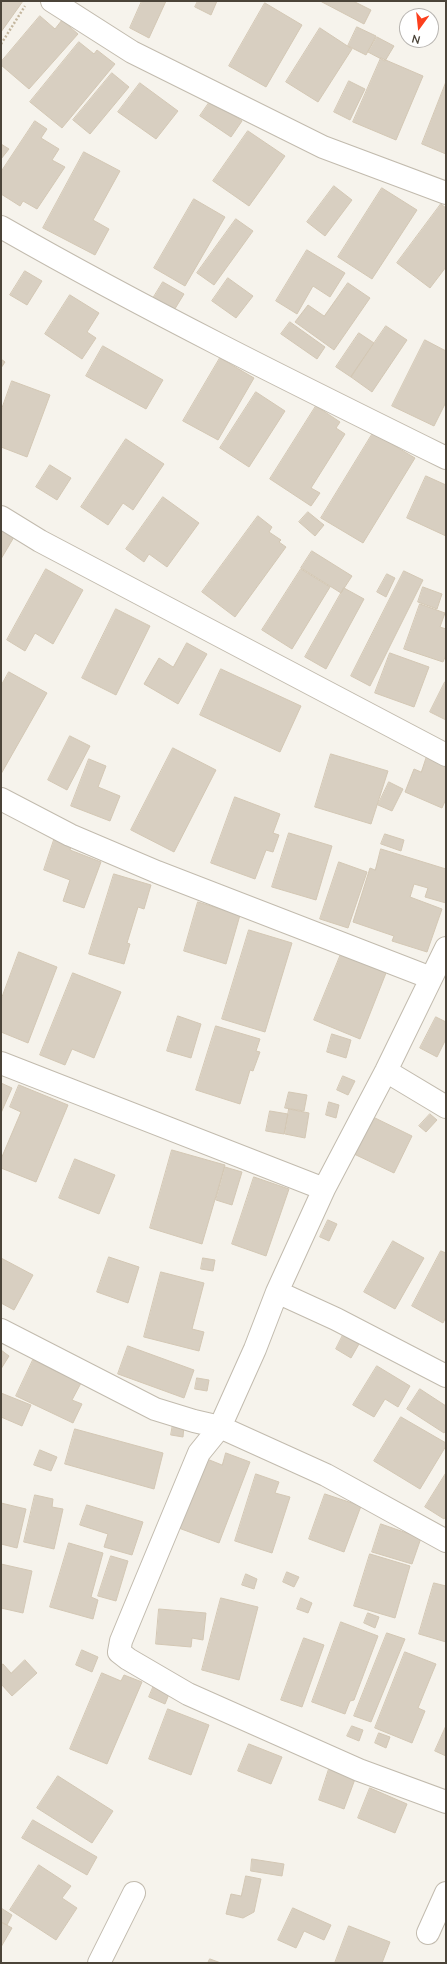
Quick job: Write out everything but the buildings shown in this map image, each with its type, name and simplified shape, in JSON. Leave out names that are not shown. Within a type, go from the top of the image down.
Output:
[{"type":"street","points":[[52,1],[132,52],[323,148],[446,194]]},
{"type":"street","points":[[1,227],[80,273],[219,346],[446,458]]},
{"type":"street","points":[[1,517],[40,541],[446,755]]},
{"type":"street","points":[[1,799],[70,835],[150,869],[431,978]]},
{"type":"street","points":[[446,948],[386,1071],[324,1189],[277,1292],[255,1349],[220,1427],[199,1453],[121,1641],[119,1652],[128,1659],[188,1694],[359,1770],[446,1802]]},
{"type":"street","points":[[1,1064],[35,1075],[324,1189]]},
{"type":"street","points":[[386,1071],[446,1107]]},
{"type":"street","points":[[277,1292],[336,1319],[446,1376]]},
{"type":"street","points":[[1,1330],[155,1409],[220,1427],[326,1474],[446,1541]]},
{"type":"street","points":[[99,1963],[134,1893]]},
{"type":"street","points":[[428,1933],[446,1893]]},
{"type":"path","points":[[1,44],[28,1]]}]
